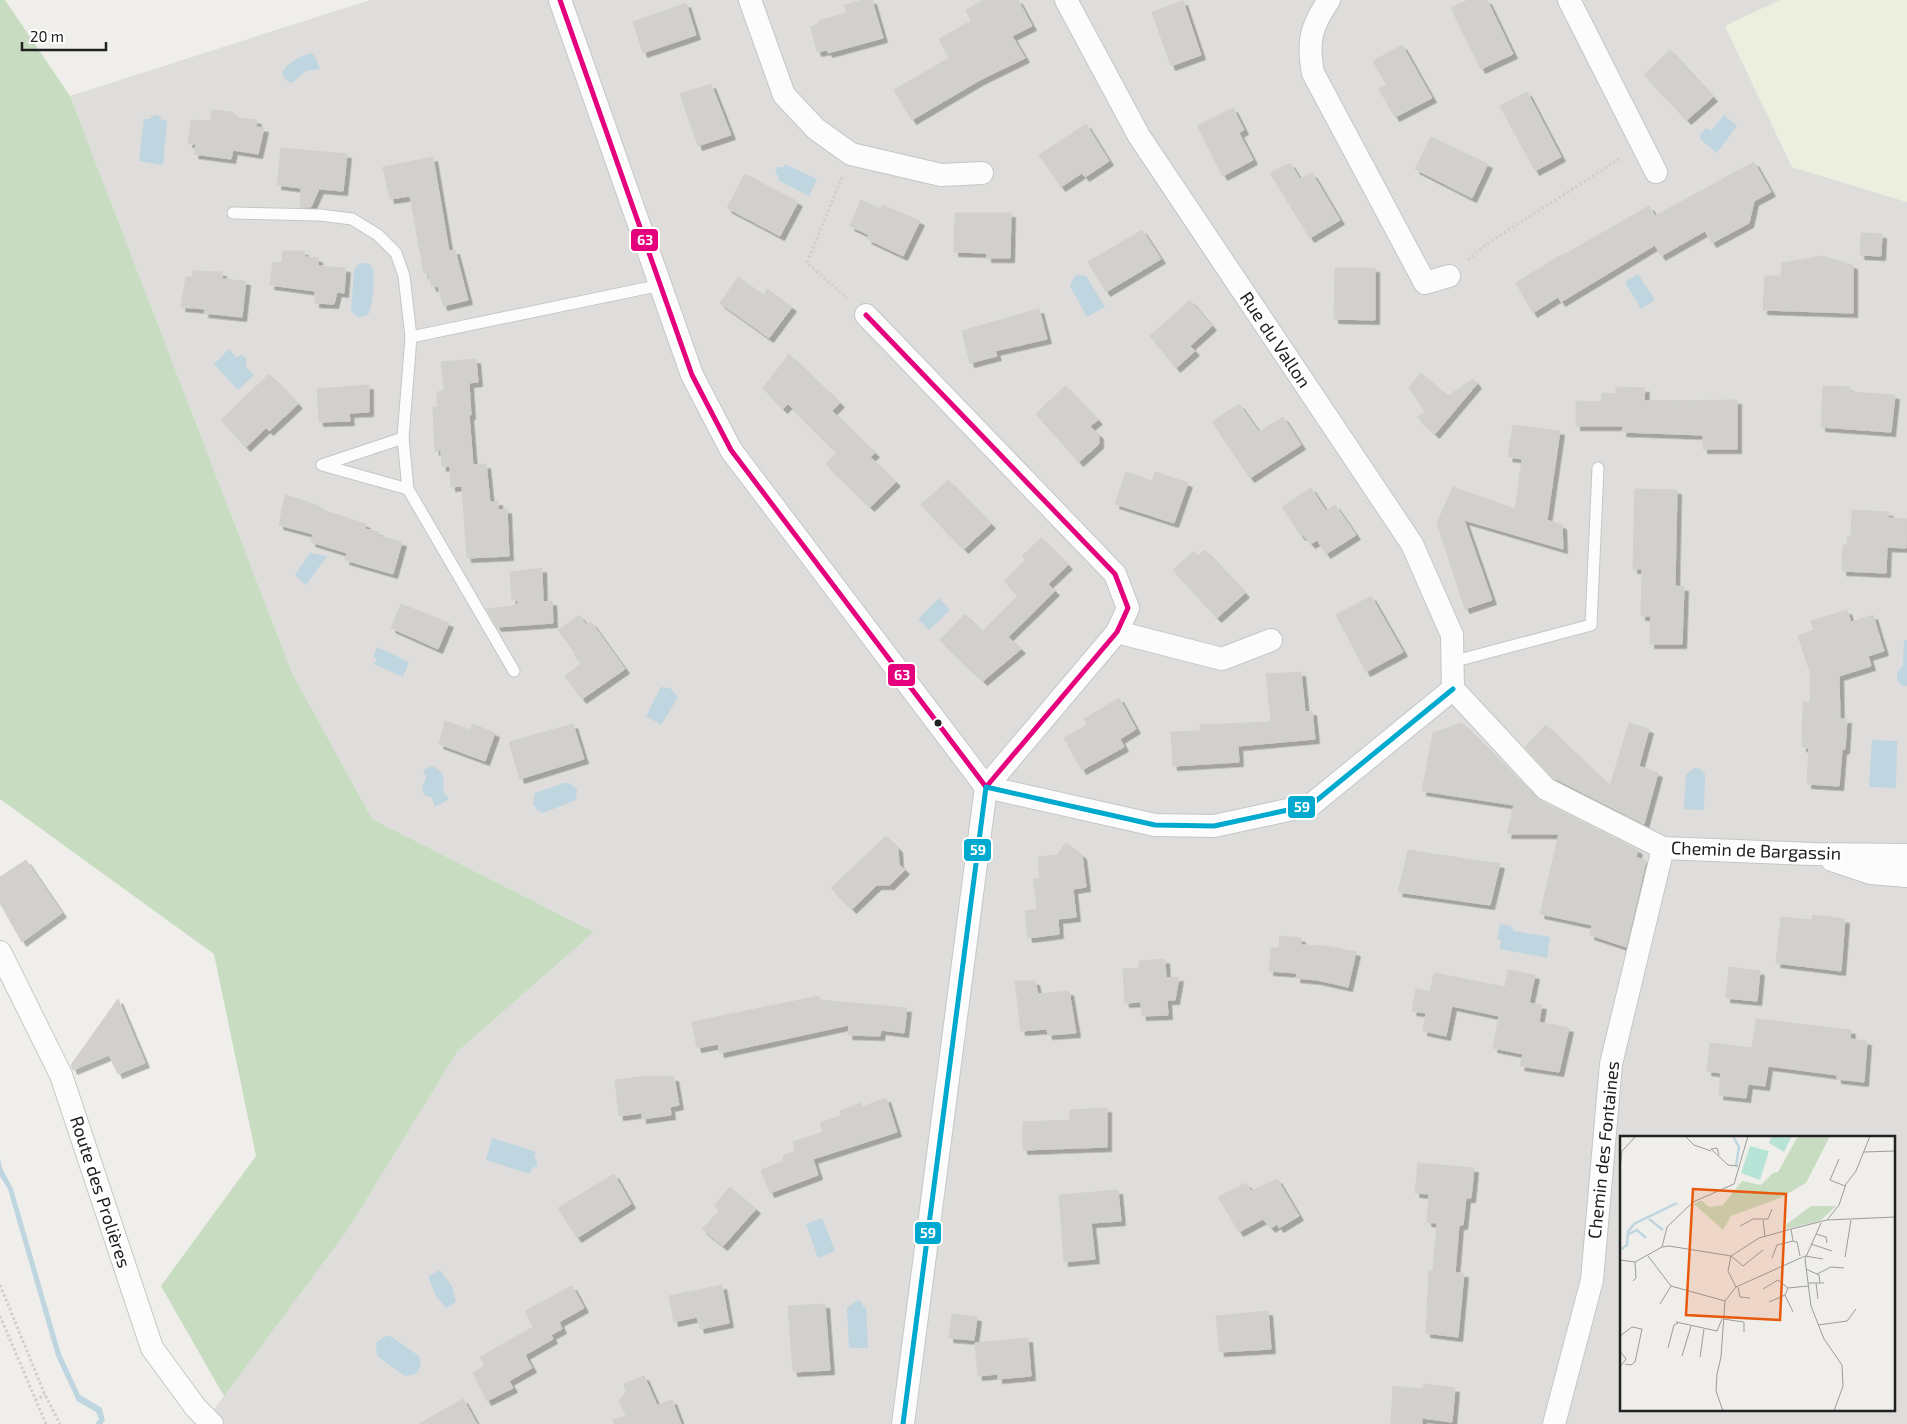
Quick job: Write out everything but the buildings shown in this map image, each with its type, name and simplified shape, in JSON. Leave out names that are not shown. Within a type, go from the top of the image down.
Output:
[{"type":"street","points":[[560,0],[692,375],[731,450],[986,787],[1154,825],[1214,826],[1311,805],[1452,689]]},
{"type":"street","points":[[750,0],[784,95],[816,129],[851,154],[941,175],[982,173]]},
{"type":"street","name":"Rue du Vallon","points":[[1066,0],[1139,136],[1412,544],[1452,635],[1452,689]]},
{"type":"street","points":[[1329,0],[1315,20],[1310,39],[1313,73],[1425,283],[1450,276]]},
{"type":"street","points":[[1568,0],[1656,172]]},
{"type":"street","points":[[866,315],[1115,574],[1128,608],[1117,632],[986,787],[904,1424]]},
{"type":"street","points":[[1117,632],[1222,659],[1271,640]]},
{"type":"street","name":"Chemin de Bargassin","points":[[1452,689],[1546,789],[1663,848],[1812,854],[1907,855]]},
{"type":"street","name":"Chemin des Fontaines","points":[[1554,1424],[1592,1280],[1611,1064],[1663,848]]},
{"type":"street","points":[[1812,854],[1871,873],[1907,876]]},
{"type":"street","name":"Route des Prolières","points":[[0,952],[61,1074],[152,1348],[196,1408],[212,1424]]},
{"type":"lane","points":[[233,213],[320,215],[352,219],[378,235],[396,253],[404,276],[411,337],[403,438],[408,489],[514,671]]},
{"type":"lane","points":[[411,337],[661,285]]},
{"type":"lane","points":[[403,438],[322,465],[408,489]]},
{"type":"lane","points":[[1452,662],[1591,625],[1598,468]]},
{"type":"path","points":[[1484,245],[1643,145]]},
{"type":"path","points":[[851,154],[807,263],[866,315]]},
{"type":"path","points":[[0,1285],[45,1395],[60,1424]]},
{"type":"path","points":[[0,1316],[46,1424]]},
{"type":"path","points":[[35,1400],[45,1395]]},
{"type":"shaded area","points":[[370,0],[1780,0],[1725,26],[1792,167],[1907,202],[1907,1424],[203,1424],[347,1231],[457,1052],[594,932],[372,819],[292,673],[70,96]]},
{"type":"green space","points":[[0,0],[5,0],[70,96],[292,673],[372,819],[594,932],[457,1052],[347,1231],[224,1396],[161,1286],[256,1156],[214,954],[0,799]]},
{"type":"green space","points":[[1780,0],[1907,0],[1907,202],[1793,167],[1725,26]]},
{"type":"water","points":[[311,53],[315,56],[320,69],[306,71],[292,83],[285,79],[284,69],[288,65],[300,57]]},
{"type":"water","points":[[153,115],[158,115],[162,120],[167,121],[163,165],[139,161],[144,119],[150,119]]},
{"type":"water","points":[[1724,115],[1737,126],[1717,153],[1700,139],[1700,135],[1706,128],[1711,131]]},
{"type":"water","points":[[785,164],[817,179],[809,196],[778,180],[779,177],[775,172],[777,167],[784,167]]},
{"type":"water","points":[[366,263],[372,267],[374,284],[368,315],[359,318],[351,311],[354,270],[358,264]]},
{"type":"water","points":[[1638,274],[1655,300],[1641,309],[1625,282]]},
{"type":"water","points":[[1075,275],[1086,276],[1105,307],[1087,317],[1070,286]]},
{"type":"water","points":[[229,349],[236,357],[241,355],[246,358],[246,367],[254,375],[238,390],[214,364]]},
{"type":"water","points":[[310,553],[327,556],[306,585],[295,575]]},
{"type":"water","points":[[939,598],[950,610],[929,630],[918,619]]},
{"type":"water","points":[[1904,640],[1907,640],[1907,686],[1902,686],[1897,680],[1897,672],[1903,666]]},
{"type":"water","points":[[377,647],[409,662],[403,677],[374,664],[377,659],[373,657]]},
{"type":"water","points":[[661,687],[670,688],[678,697],[661,725],[646,716]]},
{"type":"water","points":[[1872,740],[1897,741],[1896,788],[1869,787]]},
{"type":"water","points":[[432,766],[442,774],[445,794],[449,799],[435,807],[432,798],[424,795],[422,789],[426,777],[423,770]]},
{"type":"water","points":[[1694,768],[1700,769],[1705,774],[1704,810],[1684,809],[1686,775]]},
{"type":"water","points":[[569,783],[577,789],[576,800],[543,813],[537,810],[533,804],[535,793]]},
{"type":"water","points":[[1500,924],[1511,926],[1514,931],[1550,937],[1547,958],[1500,949],[1501,940],[1497,939]]},
{"type":"water","points":[[492,1138],[536,1152],[534,1158],[537,1160],[537,1166],[532,1168],[530,1174],[486,1160]]},
{"type":"water","points":[[0,1158],[2,1168],[13,1189],[61,1354],[80,1395],[102,1408],[105,1421],[102,1424],[95,1424],[99,1419],[96,1412],[77,1401],[56,1356],[8,1189],[0,1176]]},
{"type":"water","points":[[822,1218],[835,1251],[818,1258],[806,1224]]},
{"type":"water","points":[[440,1270],[452,1286],[456,1302],[446,1308],[436,1296],[429,1279],[429,1276]]},
{"type":"water","points":[[858,1300],[862,1302],[863,1307],[866,1307],[868,1348],[849,1348],[847,1308]]},
{"type":"water","points":[[386,1336],[390,1336],[419,1356],[421,1365],[416,1374],[405,1376],[377,1356],[376,1343]]},
{"type":"transit line","name":"63","points":[[560,0],[692,375],[731,450],[986,787],[1117,632],[1128,608],[1115,574],[866,315]]},
{"type":"transit line","name":"59","points":[[903,1424],[986,787],[1155,825],[1214,826],[1311,805],[1453,689]]}]
